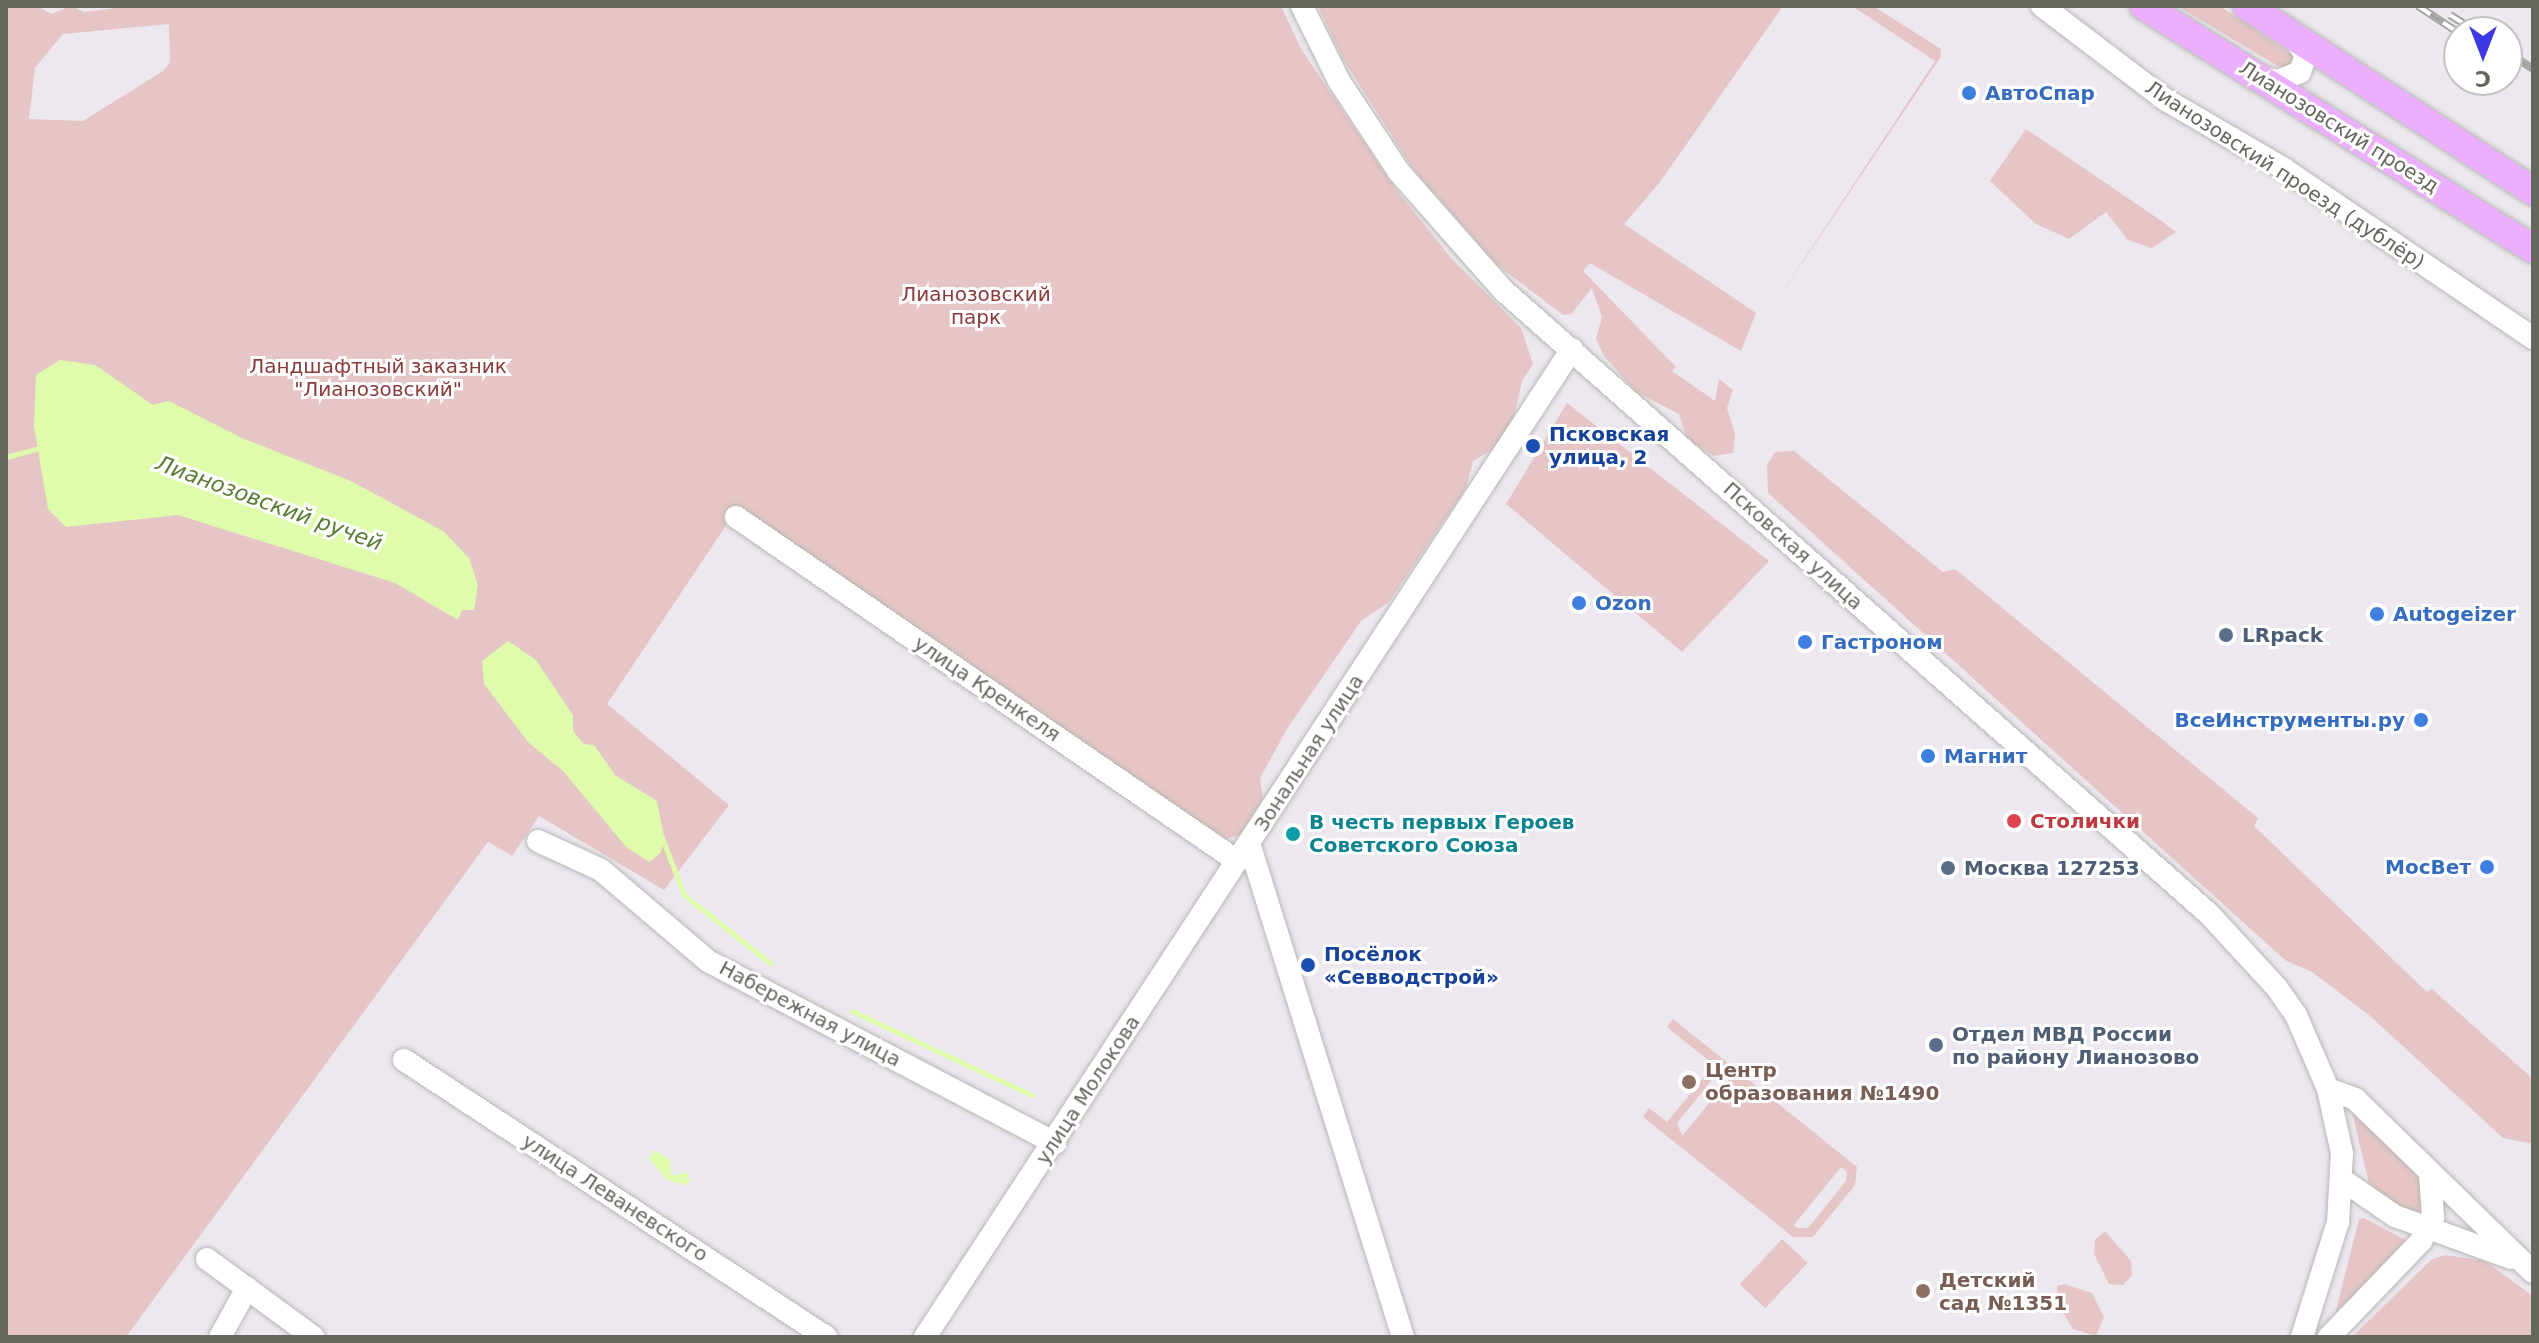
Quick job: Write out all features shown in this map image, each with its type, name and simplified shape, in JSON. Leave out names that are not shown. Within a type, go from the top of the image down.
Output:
[{"type":"main road","name":"Лианозовский проезд","points":[[2144,6],[2533,249]]},
{"type":"main road","points":[[2247,6],[2533,191]]},
{"type":"street","name":"Псковская улица","points":[[1302,6],[1339,81],[1407,182],[1504,291],[2209,914],[2296,1015],[2328,1089],[2344,1181],[2329,1263],[2302,1337]]},
{"type":"street","name":"Лианозовский проезд (дублёр)","points":[[2042,6],[2166,100],[2284,169],[2533,338]]},
{"type":"street","points":[[2257,76],[2278,81],[2300,72],[2306,55],[2295,39]]},
{"type":"street","name":"Зональная улица","points":[[1403,1337],[1243,852],[1572,349]]},
{"type":"street","name":"улица Кренкеля","points":[[736,517],[1243,852]]},
{"type":"street","name":"Набережная улица","points":[[538,841],[601,870],[708,961],[1055,1143]]},
{"type":"street","name":"улица Молокова","points":[[925,1337],[1243,852]]},
{"type":"street","name":"улица Леваневского","points":[[404,1060],[826,1337]]},
{"type":"street","points":[[2328,1089],[2355,1099],[2531,1270]]},
{"type":"street","points":[[2329,1337],[2407,1257],[2428,1228],[2435,1197],[2430,1174]]},
{"type":"street","points":[[2344,1181],[2365,1200],[2428,1228],[2480,1245],[2531,1270]]},
{"type":"street","points":[[2407,1257],[2448,1245],[2480,1245]]},
{"type":"street","points":[[207,1259],[313,1337]]},
{"type":"street","points":[[220,1337],[247,1288]]},
{"type":"green space","name":"Лианозовский парк","points":[[6,6],[38,6],[51,14],[71,6],[84,12],[133,6],[1281,6],[1301,49],[1395,188],[1451,258],[1521,328],[1533,364],[1522,381],[1513,421],[1492,450],[1473,461],[1466,488],[1389,602],[1361,621],[1287,729],[1260,778],[1263,798],[1248,833],[1226,839],[737,509],[607,704],[729,805],[664,890],[539,816],[512,856],[488,842],[126,1337],[6,1337]],"holes":[[[169,24],[170,62],[163,71],[83,121],[29,119],[35,68],[63,34]]]},
{"type":"green space","points":[[1318,6],[1783,6],[1660,182],[1624,224],[1756,313],[1741,351],[1590,263],[1583,271],[1676,367],[1672,371],[1715,401],[1719,379],[1733,390],[1727,408],[1735,433],[1733,453],[1714,456],[1687,439],[1679,414],[1636,392],[1604,356],[1596,339],[1602,317],[1592,288],[1571,314],[1563,315],[1496,264],[1413,169],[1343,59]]},
{"type":"green space","points":[[1852,6],[1873,6],[1941,49],[1940,58],[1769,312],[1935,61]]},
{"type":"green space","points":[[2177,6],[2220,6],[2297,58],[2286,71]]},
{"type":"green space","points":[[2026,129],[2176,232],[2152,248],[2128,240],[2106,212],[2069,239],[2036,224],[1990,181]]},
{"type":"green space","points":[[1567,403],[1769,561],[1682,652],[1506,504]]},
{"type":"green space","points":[[1794,451],[1943,572],[1955,569],[2258,818],[2254,826],[2427,992],[2432,989],[2533,1079],[2533,1144],[2503,1138],[2369,1015],[2312,972],[2285,960],[1768,493],[1767,465],[1775,452]]},
{"type":"green space","points":[[1673,1019],[1857,1167],[1855,1185],[1813,1237],[1793,1237],[1643,1117],[1649,1108],[1667,1122],[1714,1065],[1667,1027]],"holes":[[[1724,1073],[1730,1078],[1682,1136],[1677,1123],[1715,1076]],[[1841,1167],[1847,1172],[1846,1181],[1808,1228],[1797,1228],[1794,1225]]]},
{"type":"green space","points":[[2351,1107],[2422,1175],[2424,1206],[2418,1211],[2410,1213],[2371,1193]]},
{"type":"green space","points":[[2364,1218],[2409,1242],[2335,1314],[2359,1219]]},
{"type":"green space","points":[[2105,1231],[2131,1261],[2132,1275],[2123,1285],[2109,1284],[2094,1254],[2095,1240]]},
{"type":"green space","points":[[1782,1239],[1808,1263],[1765,1308],[1740,1284]]},
{"type":"green space","points":[[2445,1255],[2485,1261],[2533,1296],[2533,1337],[2352,1337],[2432,1259]]},
{"type":"green space","points":[[2064,1284],[2092,1293],[2104,1317],[2096,1336],[2073,1329],[2059,1306],[2057,1286]]},
{"type":"water","points":[[60,360],[95,365],[153,405],[169,401],[242,438],[351,481],[443,531],[469,558],[478,585],[474,610],[462,610],[458,620],[395,583],[178,515],[66,527],[48,509],[34,426],[36,375]]},
{"type":"water","points":[[508,641],[536,660],[573,715],[573,731],[584,744],[594,745],[615,775],[657,801],[664,837],[661,852],[650,862],[627,848],[563,771],[529,743],[484,684],[482,661]]},
{"type":"water","points":[[655,1150],[670,1160],[671,1176],[687,1172],[690,1181],[685,1185],[667,1180],[649,1159]]},
{"type":"waterway","name":"Лианозовский ручей","points":[[6,457],[39,448]]},
{"type":"waterway","name":"Лианозовский ручей","points":[[661,835],[684,895],[770,963]]},
{"type":"waterway","name":"Лианозовский ручей","points":[[852,1011],[1031,1095]]},
{"type":"railway","points":[[2418,6],[2443,22]]},
{"type":"railway","points":[[2523,62],[2533,69]]},
{"type":"place","name":"АвтоСпар","points":[[1969,93]]},
{"type":"place","name":"Псковская улица, 2","points":[[1533,446]]},
{"type":"place","name":"Ozon","points":[[1579,603]]},
{"type":"place","name":"Autogeizer","points":[[2377,614]]},
{"type":"place","name":"LRpack","points":[[2226,635]]},
{"type":"place","name":"Гастроном","points":[[1805,642]]},
{"type":"place","name":"ВсеИнструменты.ру","points":[[2421,720]]},
{"type":"place","name":"Магнит","points":[[1928,756]]},
{"type":"place","name":"Столички","points":[[2014,821]]},
{"type":"place","name":"В честь первых Героев Советского Союза","points":[[1293,834]]},
{"type":"place","name":"МосВет","points":[[2487,867]]},
{"type":"place","name":"Москва 127253","points":[[1948,868]]},
{"type":"place","name":"Посёлок «Севводстрой»","points":[[1308,965]]},
{"type":"place","name":"Отдел МВД России по району Лианозово","points":[[1936,1045]]},
{"type":"place","name":"Центр образования №1490","points":[[1689,1082]]},
{"type":"place","name":"Детский сад №1351","points":[[1923,1291]]},
{"type":"park label","name":"Ландшафтный заказник \"Лианозовский\"","points":[[378,378]]}]
